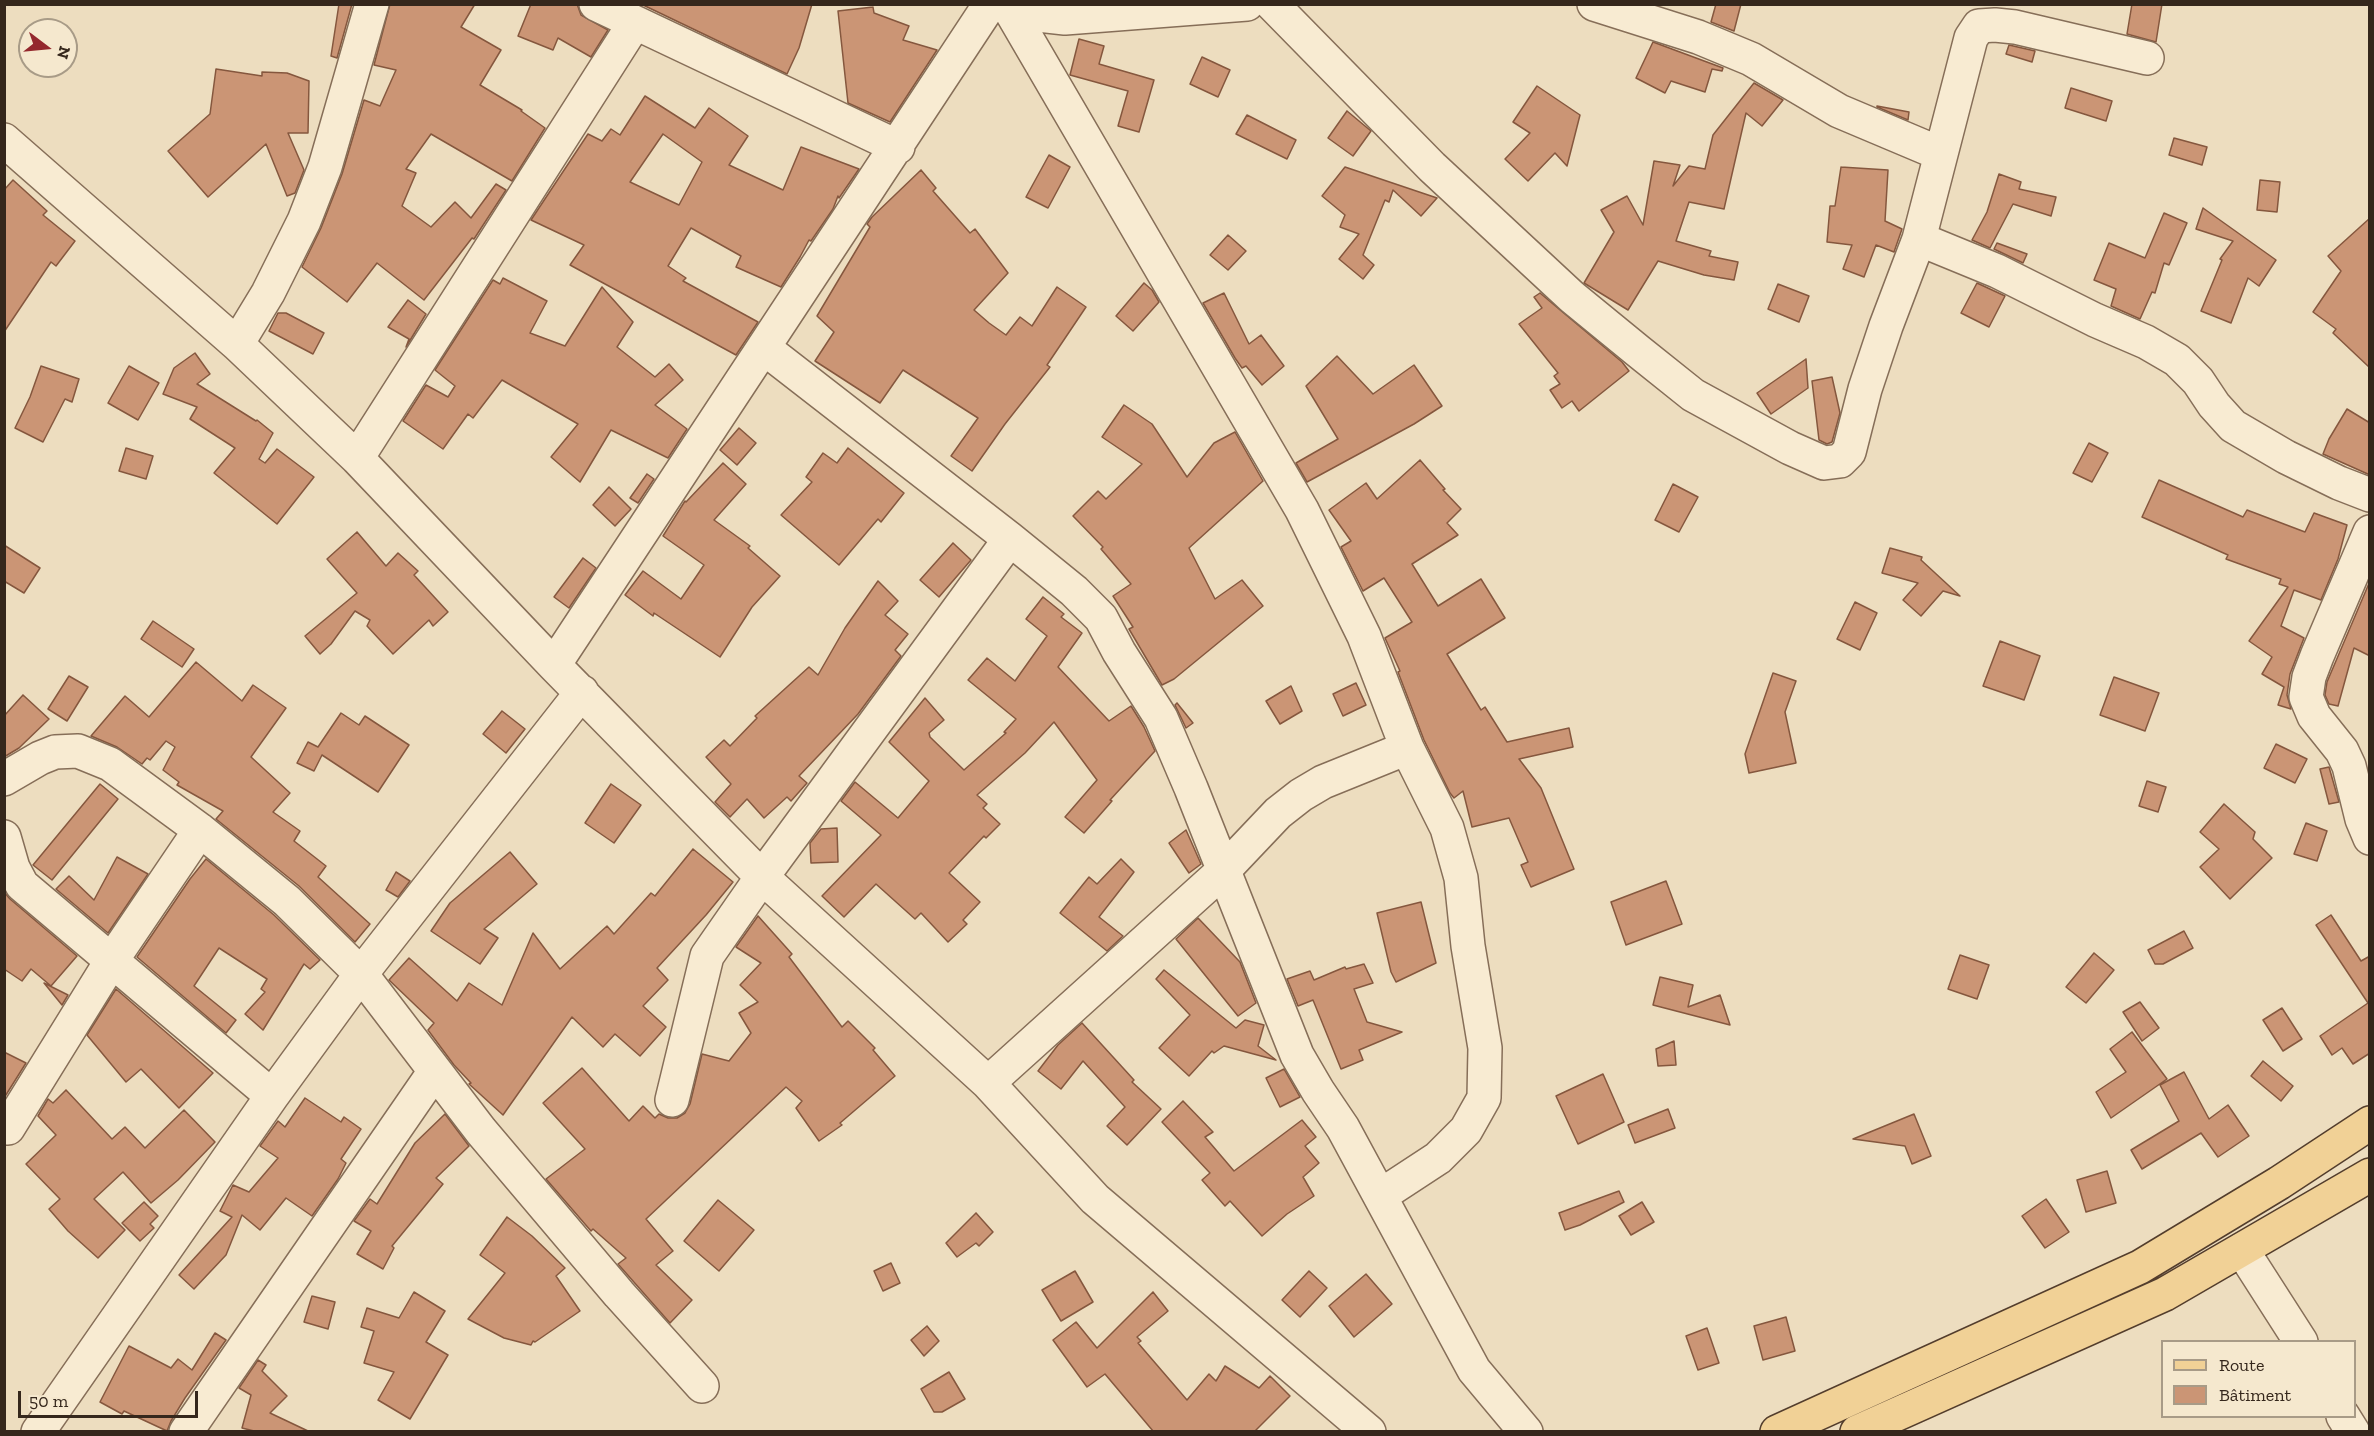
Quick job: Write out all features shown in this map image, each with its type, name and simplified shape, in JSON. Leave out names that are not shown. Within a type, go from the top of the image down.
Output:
[{"type":"main road","points":[[1777,1431],[2140,1267],[2279,1184],[2370,1123]]},
{"type":"main road","points":[[1857,1431],[2165,1294],[2370,1175]]},
{"type":"street","points":[[237,344],[268,293],[304,221],[325,167],[372,4]]},
{"type":"street","points":[[596,4],[634,24],[898,147]]},
{"type":"street","points":[[1003,5],[1038,15],[1065,18],[1247,4]]},
{"type":"street","points":[[1272,4],[1432,167],[1572,297],[1693,395],[1790,448],[1824,463],[1840,461],[1849,452],[1862,398],[1919,239],[1971,38],[1979,26],[2015,27],[2147,58]]},
{"type":"street","points":[[1594,4],[1698,37],[1751,59],[1839,111],[1941,154]]},
{"type":"street","points":[[554,666],[898,147],[1003,5]]},
{"type":"street","points":[[1003,5],[1302,510],[1364,636],[1407,748],[1447,828],[1461,878],[1468,946],[1485,1048],[1484,1098],[1466,1130],[1438,1158],[1380,1196]]},
{"type":"street","points":[[357,458],[634,24]]},
{"type":"street","points":[[4,140],[237,344],[357,458],[554,666],[762,877],[988,1083],[1095,1199],[1369,1431]]},
{"type":"street","points":[[1919,239],[1997,271],[2095,320],[2146,342],[2177,360],[2198,381],[2214,405],[2233,426],[2286,457],[2339,483],[2370,495]]},
{"type":"street","points":[[764,348],[1010,539],[1074,591],[1101,618],[1119,652],[1161,718],[1297,1054],[1318,1091],[1344,1128],[1474,1370],[1526,1431]]},
{"type":"street","points":[[2370,532],[2317,656],[2309,677],[2306,697],[2314,716],[2342,752],[2349,766],[2362,819],[2370,838]]},
{"type":"street","points":[[672,1100],[707,956],[762,877],[1010,539]]},
{"type":"street","points":[[38,1431],[272,1096],[361,974],[582,692]]},
{"type":"street","points":[[988,1083],[1223,871],[1278,813],[1300,795],[1323,782],[1407,748]]},
{"type":"street","points":[[4,779],[55,752],[78,751],[110,764],[200,830],[287,901],[361,974],[481,1131],[581,1250],[702,1386]]},
{"type":"street","points":[[8,1128],[112,960],[200,830]]},
{"type":"street","points":[[4,837],[22,885],[185,1025],[272,1096]]},
{"type":"street","points":[[186,1431],[435,1071]]},
{"type":"street","points":[[2242,1250],[2300,1340]]},
{"type":"street","points":[[2344,1418],[2354,1431]]},
{"type":"building","points":[[339,4],[352,4],[337,58],[331,56]]},
{"type":"building","points":[[390,4],[475,4],[461,27],[501,50],[480,85],[522,110],[545,128],[512,181],[431,134],[406,169],[416,173],[402,206],[431,227],[455,202],[471,218],[496,184],[506,190],[474,239],[472,238],[424,300],[377,263],[347,302],[302,267],[321,228],[342,174],[364,100],[380,106],[396,70],[374,65]]},
{"type":"building","points":[[531,4],[577,4],[581,15],[608,30],[591,57],[558,38],[553,50],[518,36]]},
{"type":"building","points":[[641,4],[812,4],[799,48],[787,74]]},
{"type":"building","points":[[1716,4],[1741,4],[1734,31],[1711,22]]},
{"type":"building","points":[[2132,4],[2162,4],[2156,42],[2127,34]]},
{"type":"building","points":[[873,7],[874,13],[909,26],[903,40],[937,50],[890,122],[848,103],[838,11]]},
{"type":"building","points":[[1079,39],[1104,46],[1099,64],[1154,80],[1139,132],[1118,126],[1128,91],[1070,75]]},
{"type":"building","points":[[1653,42],[1723,68],[1722,71],[1712,69],[1705,92],[1671,81],[1665,93],[1636,78]]},
{"type":"building","points":[[2009,45],[2035,51],[2032,62],[2006,54]]},
{"type":"building","points":[[1202,57],[1230,70],[1218,97],[1190,84]]},
{"type":"building","points":[[216,69],[262,76],[262,72],[287,73],[309,81],[308,133],[288,133],[304,170],[295,193],[287,196],[266,144],[208,197],[168,151],[210,114]]},
{"type":"building","points":[[1754,83],[1783,100],[1762,126],[1746,113],[1724,209],[1689,202],[1676,241],[1711,251],[1709,256],[1738,262],[1734,280],[1704,275],[1658,261],[1628,310],[1584,283],[1614,232],[1601,210],[1627,196],[1643,225],[1654,161],[1680,165],[1673,186],[1689,166],[1705,169],[1713,135]]},
{"type":"building","points":[[1537,86],[1580,115],[1567,166],[1555,153],[1528,181],[1505,159],[1530,133],[1513,122]]},
{"type":"building","points":[[2071,88],[2112,101],[2106,121],[2065,108]]},
{"type":"building","points":[[645,96],[695,128],[709,108],[748,136],[729,165],[783,190],[801,147],[859,169],[839,198],[838,196],[833,209],[811,241],[809,240],[781,287],[736,267],[741,256],[691,228],[668,266],[686,278],[683,281],[758,322],[736,355],[570,265],[584,245],[531,220],[588,134],[602,141],[611,129],[620,135]],"holes":[[[663,134],[702,162],[679,205],[630,182]]]},
{"type":"building","points":[[1877,107],[1909,112],[1908,120]]},
{"type":"building","points":[[1347,111],[1371,131],[1353,156],[1328,138]]},
{"type":"building","points":[[1247,115],[1296,140],[1287,159],[1236,134]]},
{"type":"building","points":[[2174,138],[2207,147],[2202,165],[2169,155]]},
{"type":"building","points":[[1049,155],[1070,167],[1048,208],[1026,197]]},
{"type":"building","points":[[1345,167],[1437,198],[1421,216],[1393,190],[1389,202],[1385,200],[1363,255],[1374,265],[1363,279],[1339,259],[1359,234],[1340,227],[1345,215],[1322,196]]},
{"type":"building","points":[[1841,167],[1888,170],[1885,221],[1902,229],[1894,252],[1876,245],[1864,277],[1843,269],[1852,245],[1827,242],[1830,206],[1835,206]]},
{"type":"building","points":[[921,170],[936,188],[933,191],[970,233],[975,229],[1008,273],[974,310],[989,323],[1006,335],[1020,317],[1032,326],[1057,287],[1086,307],[1047,365],[1050,367],[1005,424],[972,471],[951,456],[978,418],[903,370],[880,403],[815,361],[834,332],[817,316],[870,227],[867,224]]},
{"type":"building","points":[[1999,174],[2021,182],[2019,189],[2056,197],[2051,216],[2013,204],[1990,248],[1972,240],[1987,212]]},
{"type":"building","points":[[13,180],[47,211],[43,215],[75,241],[56,266],[51,262],[4,332],[4,190]]},
{"type":"building","points":[[2260,180],[2280,182],[2277,212],[2257,210]]},
{"type":"building","points":[[2203,208],[2276,260],[2259,286],[2248,278],[2231,323],[2201,311],[2222,260],[2220,259],[2233,241],[2196,229]]},
{"type":"building","points":[[2164,213],[2187,223],[2169,265],[2164,263],[2155,293],[2152,292],[2140,319],[2111,306],[2116,289],[2094,280],[2109,243],[2145,258]]},
{"type":"building","points":[[2370,218],[2370,368],[2333,333],[2336,329],[2313,312],[2341,271],[2328,256]]},
{"type":"building","points":[[1228,235],[1246,251],[1228,270],[1210,255]]},
{"type":"building","points":[[1997,243],[2027,254],[2023,263],[1994,249]]},
{"type":"building","points":[[503,278],[547,301],[530,333],[565,346],[602,287],[633,322],[617,347],[655,377],[669,364],[683,380],[655,405],[687,429],[668,458],[611,430],[580,482],[551,457],[578,424],[502,380],[473,418],[468,414],[443,449],[403,421],[426,385],[448,397],[455,386],[435,370],[493,280],[500,284]]},
{"type":"building","points":[[1144,283],[1152,290],[1159,302],[1133,331],[1116,316]]},
{"type":"building","points":[[1977,283],[2005,296],[1989,327],[1961,313]]},
{"type":"building","points":[[1778,284],[1809,296],[1799,322],[1768,309]]},
{"type":"building","points":[[1224,293],[1249,344],[1261,335],[1284,366],[1262,385],[1246,366],[1242,368],[1203,303]]},
{"type":"building","points":[[1540,293],[1622,362],[1629,371],[1579,411],[1572,401],[1562,408],[1550,390],[1560,384],[1554,376],[1558,373],[1519,324],[1542,308],[1534,297]]},
{"type":"building","points":[[408,300],[426,314],[406,347],[409,339],[388,327]]},
{"type":"building","points":[[278,313],[286,313],[324,333],[313,354],[269,331]]},
{"type":"building","points":[[195,353],[210,374],[197,384],[257,420],[273,433],[259,459],[265,463],[277,449],[314,477],[277,524],[214,473],[235,448],[190,419],[197,407],[163,394],[174,368]]},
{"type":"building","points":[[1337,356],[1373,394],[1414,365],[1442,406],[1414,424],[1307,482],[1296,463],[1338,439],[1306,386]]},
{"type":"building","points":[[1806,359],[1808,388],[1771,414],[1757,393]]},
{"type":"building","points":[[41,366],[79,379],[72,402],[65,399],[43,442],[15,428],[30,397]]},
{"type":"building","points":[[129,366],[159,383],[138,420],[108,403]]},
{"type":"building","points":[[1832,377],[1840,413],[1832,442],[1827,444],[1819,440],[1812,381]]},
{"type":"building","points":[[1124,405],[1152,424],[1187,477],[1214,443],[1235,432],[1263,481],[1189,548],[1215,599],[1242,580],[1263,606],[1174,679],[1162,685],[1129,629],[1133,627],[1113,596],[1131,584],[1101,549],[1103,547],[1073,516],[1098,491],[1106,499],[1142,464],[1102,437]]},
{"type":"building","points":[[2347,409],[2370,423],[2370,475],[2323,454]]},
{"type":"building","points":[[739,428],[756,443],[737,465],[720,450]]},
{"type":"building","points":[[2089,443],[2108,453],[2092,482],[2073,473]]},
{"type":"building","points":[[126,448],[153,456],[146,479],[119,471]]},
{"type":"building","points":[[848,448],[904,493],[881,522],[878,519],[839,565],[781,515],[812,482],[806,477],[823,453],[837,463]]},
{"type":"building","points":[[1420,460],[1461,509],[1447,523],[1458,535],[1412,564],[1438,606],[1481,579],[1505,618],[1447,654],[1481,710],[1485,707],[1507,742],[1569,728],[1573,747],[1519,759],[1541,788],[1574,869],[1531,887],[1521,865],[1528,862],[1509,818],[1472,827],[1463,791],[1454,798],[1450,793],[1424,740],[1398,672],[1400,671],[1385,638],[1412,622],[1384,578],[1363,591],[1341,547],[1351,541],[1329,510],[1366,483],[1377,499]]},
{"type":"building","points":[[723,463],[746,484],[714,520],[750,546],[748,548],[780,576],[752,607],[720,657],[654,613],[653,616],[625,595],[643,571],[681,599],[704,565],[663,536],[685,501]]},
{"type":"building","points":[[647,474],[654,479],[638,503],[630,498]]},
{"type":"building","points":[[2159,480],[2243,517],[2247,510],[2305,532],[2314,513],[2347,525],[2338,559],[2321,600],[2294,590],[2281,626],[2304,638],[2290,674],[2287,695],[2291,709],[2278,705],[2284,687],[2262,674],[2272,657],[2249,641],[2288,587],[2279,584],[2281,579],[2226,559],[2228,555],[2142,517]]},
{"type":"building","points":[[1673,484],[1698,497],[1679,532],[1655,520]]},
{"type":"building","points":[[609,487],[631,509],[615,526],[593,505]]},
{"type":"building","points":[[357,532],[386,566],[398,553],[418,571],[414,575],[448,612],[433,626],[429,620],[393,654],[367,626],[370,620],[355,611],[331,644],[320,654],[305,636],[357,593],[327,559]]},
{"type":"building","points":[[953,543],[971,560],[939,597],[920,580]]},
{"type":"building","points":[[4,545],[40,568],[24,593],[4,581]]},
{"type":"building","points":[[1890,548],[1922,557],[1921,560],[1960,596],[1943,591],[1921,616],[1903,600],[1918,583],[1882,573]]},
{"type":"building","points":[[583,558],[596,568],[569,608],[554,597]]},
{"type":"building","points":[[878,581],[898,601],[885,615],[908,634],[895,650],[901,656],[858,714],[799,776],[807,783],[791,801],[787,797],[764,818],[747,799],[730,817],[715,802],[731,784],[706,757],[724,740],[730,746],[757,718],[755,716],[809,667],[818,675],[845,628]]},
{"type":"building","points":[[2370,581],[2370,656],[2354,648],[2338,706],[2329,704],[2325,695],[2327,682]]},
{"type":"building","points":[[1043,597],[1064,614],[1061,617],[1082,633],[1058,667],[1109,721],[1131,706],[1155,751],[1110,800],[1112,801],[1084,833],[1065,817],[1097,780],[1054,722],[1025,753],[977,795],[987,804],[983,808],[1000,824],[986,838],[984,836],[949,873],[980,902],[963,920],[967,924],[948,942],[921,913],[915,919],[876,884],[844,917],[822,896],[881,835],[841,801],[855,782],[898,818],[929,781],[889,742],[925,698],[944,720],[929,733],[930,737],[964,770],[1006,733],[1004,732],[1016,719],[968,680],[987,658],[1015,681],[1047,636],[1026,619]]},
{"type":"building","points":[[1855,602],[1877,613],[1860,650],[1837,639]]},
{"type":"building","points":[[153,621],[194,649],[182,667],[141,639]]},
{"type":"building","points":[[2000,641],[2040,656],[2024,700],[1983,686]]},
{"type":"building","points":[[196,662],[242,701],[253,685],[286,708],[251,757],[290,793],[273,812],[300,831],[294,841],[326,866],[318,877],[370,924],[355,942],[299,886],[216,819],[223,811],[177,785],[179,782],[163,770],[175,747],[166,741],[150,760],[147,758],[142,764],[117,747],[91,736],[125,696],[149,717]]},
{"type":"building","points":[[1773,673],[1796,681],[1785,712],[1796,763],[1749,773],[1745,754]]},
{"type":"building","points":[[69,676],[88,687],[67,721],[48,709]]},
{"type":"building","points":[[2114,677],[2159,693],[2145,731],[2100,715]]},
{"type":"building","points":[[1356,683],[1366,705],[1343,716],[1333,694]]},
{"type":"building","points":[[1291,686],[1302,711],[1280,724],[1266,701]]},
{"type":"building","points":[[23,695],[49,719],[19,748],[4,757],[4,716]]},
{"type":"building","points":[[1177,703],[1193,723],[1186,728],[1175,705]]},
{"type":"building","points":[[502,711],[525,729],[506,753],[483,734]]},
{"type":"building","points":[[341,713],[359,725],[365,716],[409,745],[378,792],[322,755],[314,771],[297,763],[308,742],[318,747]]},
{"type":"building","points":[[2276,744],[2307,759],[2295,783],[2264,768]]},
{"type":"building","points":[[2329,767],[2339,802],[2329,804],[2320,769]]},
{"type":"building","points":[[2147,781],[2166,787],[2158,812],[2139,806]]},
{"type":"building","points":[[100,784],[118,799],[52,880],[33,865]]},
{"type":"building","points":[[611,784],[641,805],[614,843],[585,823]]},
{"type":"building","points":[[2224,804],[2255,832],[2253,839],[2272,858],[2230,899],[2200,867],[2219,849],[2200,832]]},
{"type":"building","points":[[2306,823],[2327,831],[2317,861],[2294,854]]},
{"type":"building","points":[[837,828],[838,862],[811,863],[810,843],[821,829]]},
{"type":"building","points":[[1186,830],[1201,864],[1189,873],[1169,843]]},
{"type":"building","points":[[693,849],[733,882],[657,968],[668,980],[643,1006],[666,1027],[640,1056],[615,1034],[603,1047],[572,1017],[503,1115],[469,1084],[471,1083],[454,1065],[428,1030],[434,1023],[389,980],[409,958],[457,1001],[469,983],[502,1005],[533,933],[560,969],[607,926],[614,934],[651,893],[655,896]]},
{"type":"building","points":[[510,852],[537,884],[484,929],[498,938],[480,964],[431,931],[450,903]]},
{"type":"building","points":[[117,857],[148,874],[108,933],[56,889],[69,876],[94,900]]},
{"type":"building","points":[[206,859],[274,915],[320,960],[310,969],[304,964],[263,1030],[245,1014],[265,992],[261,989],[267,979],[219,948],[194,986],[236,1020],[226,1033],[137,957]]},
{"type":"building","points":[[1121,859],[1134,872],[1099,917],[1123,936],[1107,951],[1060,913],[1089,877],[1097,884]]},
{"type":"building","points":[[396,872],[410,881],[398,897],[386,890]]},
{"type":"building","points":[[1666,881],[1682,924],[1626,945],[1611,902]]},
{"type":"building","points":[[4,892],[77,956],[51,986],[31,969],[22,981],[4,969]]},
{"type":"building","points":[[1421,902],[1436,963],[1396,982],[1391,972],[1377,913]]},
{"type":"building","points":[[2331,915],[2361,961],[2370,956],[2370,1053],[2353,1064],[2342,1048],[2332,1055],[2320,1036],[2368,1003],[2316,925]]},
{"type":"building","points":[[758,916],[792,954],[789,957],[842,1027],[848,1021],[875,1048],[873,1050],[895,1076],[840,1123],[842,1125],[819,1141],[796,1108],[802,1101],[786,1087],[646,1219],[673,1251],[656,1265],[692,1300],[670,1323],[618,1264],[626,1258],[593,1229],[591,1231],[546,1179],[585,1149],[543,1103],[582,1068],[629,1121],[643,1106],[655,1118],[659,1114],[668,1118],[677,1118],[685,1113],[690,1104],[702,1054],[729,1061],[751,1033],[739,1013],[758,1002],[740,985],[761,963],[736,947]]},
{"type":"building","points":[[1198,918],[1240,962],[1256,1003],[1238,1016],[1176,939]]},
{"type":"building","points":[[2184,931],[2193,948],[2163,964],[2155,964],[2148,950]]},
{"type":"building","points":[[2094,953],[2114,970],[2086,1003],[2066,987]]},
{"type":"building","points":[[1960,955],[1989,965],[1977,999],[1948,989]]},
{"type":"building","points":[[1364,964],[1373,983],[1354,989],[1367,1022],[1402,1032],[1359,1050],[1363,1060],[1341,1069],[1313,1000],[1298,1006],[1287,979],[1310,971],[1314,980],[1345,967],[1346,969]]},
{"type":"building","points":[[1164,970],[1236,1028],[1245,1020],[1264,1025],[1258,1046],[1276,1060],[1224,1046],[1214,1053],[1212,1051],[1189,1076],[1159,1048],[1190,1015],[1156,979]]},
{"type":"building","points":[[1660,977],[1693,985],[1688,1007],[1720,995],[1730,1025],[1653,1005]]},
{"type":"building","points":[[44,983],[68,995],[62,1005]]},
{"type":"building","points":[[116,989],[213,1073],[179,1108],[141,1069],[126,1082],[87,1035]]},
{"type":"building","points":[[2140,1002],[2159,1028],[2142,1041],[2123,1012]]},
{"type":"building","points":[[2282,1008],[2302,1039],[2283,1051],[2263,1020]]},
{"type":"building","points":[[1082,1023],[1134,1080],[1132,1082],[1161,1109],[1127,1145],[1107,1126],[1125,1107],[1083,1061],[1061,1089],[1038,1071],[1058,1045]]},
{"type":"building","points":[[2132,1032],[2167,1079],[2111,1118],[2096,1092],[2126,1072],[2110,1049]]},
{"type":"building","points":[[1674,1041],[1676,1065],[1658,1066],[1656,1049]]},
{"type":"building","points":[[4,1052],[26,1063],[4,1098]]},
{"type":"building","points":[[2263,1061],[2293,1086],[2281,1101],[2251,1076]]},
{"type":"building","points":[[1284,1069],[1300,1097],[1280,1107],[1266,1078]]},
{"type":"building","points":[[2184,1072],[2209,1119],[2228,1105],[2249,1136],[2218,1157],[2201,1133],[2142,1169],[2131,1150],[2179,1121],[2160,1085]]},
{"type":"building","points":[[1603,1074],[1624,1122],[1578,1144],[1556,1096]]},
{"type":"building","points":[[66,1090],[112,1139],[125,1127],[145,1148],[184,1110],[215,1142],[178,1180],[151,1203],[123,1172],[94,1199],[125,1230],[98,1258],[68,1231],[49,1209],[60,1199],[26,1164],[56,1135],[38,1116],[48,1099],[53,1103]]},
{"type":"building","points":[[305,1098],[341,1122],[344,1117],[361,1129],[341,1159],[346,1163],[338,1179],[312,1216],[286,1198],[260,1230],[242,1215],[226,1255],[194,1289],[179,1275],[232,1217],[220,1211],[233,1185],[249,1192],[278,1158],[260,1146],[278,1121],[285,1127]]},
{"type":"building","points":[[1183,1101],[1213,1132],[1205,1137],[1234,1171],[1302,1120],[1316,1137],[1305,1146],[1319,1163],[1303,1177],[1314,1196],[1287,1214],[1262,1236],[1230,1201],[1225,1206],[1202,1180],[1210,1173],[1162,1122]]},
{"type":"building","points":[[1668,1109],[1675,1128],[1635,1143],[1628,1125]]},
{"type":"building","points":[[445,1114],[469,1146],[436,1178],[443,1184],[392,1246],[394,1248],[383,1269],[357,1254],[371,1231],[354,1221],[370,1199],[377,1204],[415,1143]]},
{"type":"building","points":[[1914,1114],[1931,1156],[1912,1164],[1905,1146],[1853,1139]]},
{"type":"building","points":[[2107,1171],[2116,1203],[2086,1212],[2077,1180]]},
{"type":"building","points":[[1619,1191],[1624,1202],[1580,1225],[1565,1230],[1559,1213]]},
{"type":"building","points":[[2046,1199],[2069,1232],[2045,1248],[2022,1216]]},
{"type":"building","points":[[718,1200],[754,1230],[719,1271],[684,1241]]},
{"type":"building","points":[[144,1202],[158,1216],[150,1224],[154,1228],[140,1241],[122,1223]]},
{"type":"building","points":[[1642,1202],[1654,1222],[1631,1235],[1619,1216]]},
{"type":"building","points":[[976,1213],[993,1232],[979,1246],[976,1243],[957,1257],[946,1243]]},
{"type":"building","points":[[507,1217],[532,1236],[565,1268],[556,1276],[580,1311],[535,1342],[533,1341],[531,1345],[504,1338],[468,1319],[505,1273],[480,1255]]},
{"type":"building","points":[[891,1263],[900,1283],[883,1291],[874,1271]]},
{"type":"building","points":[[1075,1271],[1093,1302],[1061,1321],[1042,1290]]},
{"type":"building","points":[[1309,1271],[1327,1288],[1300,1317],[1282,1300]]},
{"type":"building","points":[[1366,1274],[1392,1304],[1354,1337],[1329,1306]]},
{"type":"building","points":[[414,1292],[445,1311],[426,1342],[448,1355],[410,1419],[378,1400],[394,1372],[364,1363],[374,1331],[361,1327],[367,1308],[399,1318]]},
{"type":"building","points":[[1153,1292],[1168,1311],[1137,1337],[1141,1341],[1138,1343],[1187,1400],[1209,1374],[1216,1381],[1225,1366],[1259,1388],[1270,1376],[1290,1396],[1255,1431],[1153,1431],[1105,1374],[1087,1387],[1053,1340],[1076,1322],[1097,1348]]},
{"type":"building","points":[[312,1296],[335,1302],[328,1329],[304,1322]]},
{"type":"building","points":[[1786,1317],[1795,1351],[1763,1360],[1754,1326]]},
{"type":"building","points":[[927,1326],[939,1341],[924,1356],[911,1340]]},
{"type":"building","points":[[1707,1328],[1719,1363],[1698,1370],[1686,1336]]},
{"type":"building","points":[[215,1333],[226,1340],[185,1398],[167,1431],[124,1411],[122,1414],[100,1402],[129,1346],[171,1368],[178,1359],[192,1370]]},
{"type":"building","points":[[258,1360],[266,1365],[262,1371],[287,1396],[270,1413],[308,1431],[254,1431],[242,1428],[251,1395],[239,1388]]},
{"type":"building","points":[[949,1372],[965,1399],[942,1412],[934,1412],[921,1389]]}]
